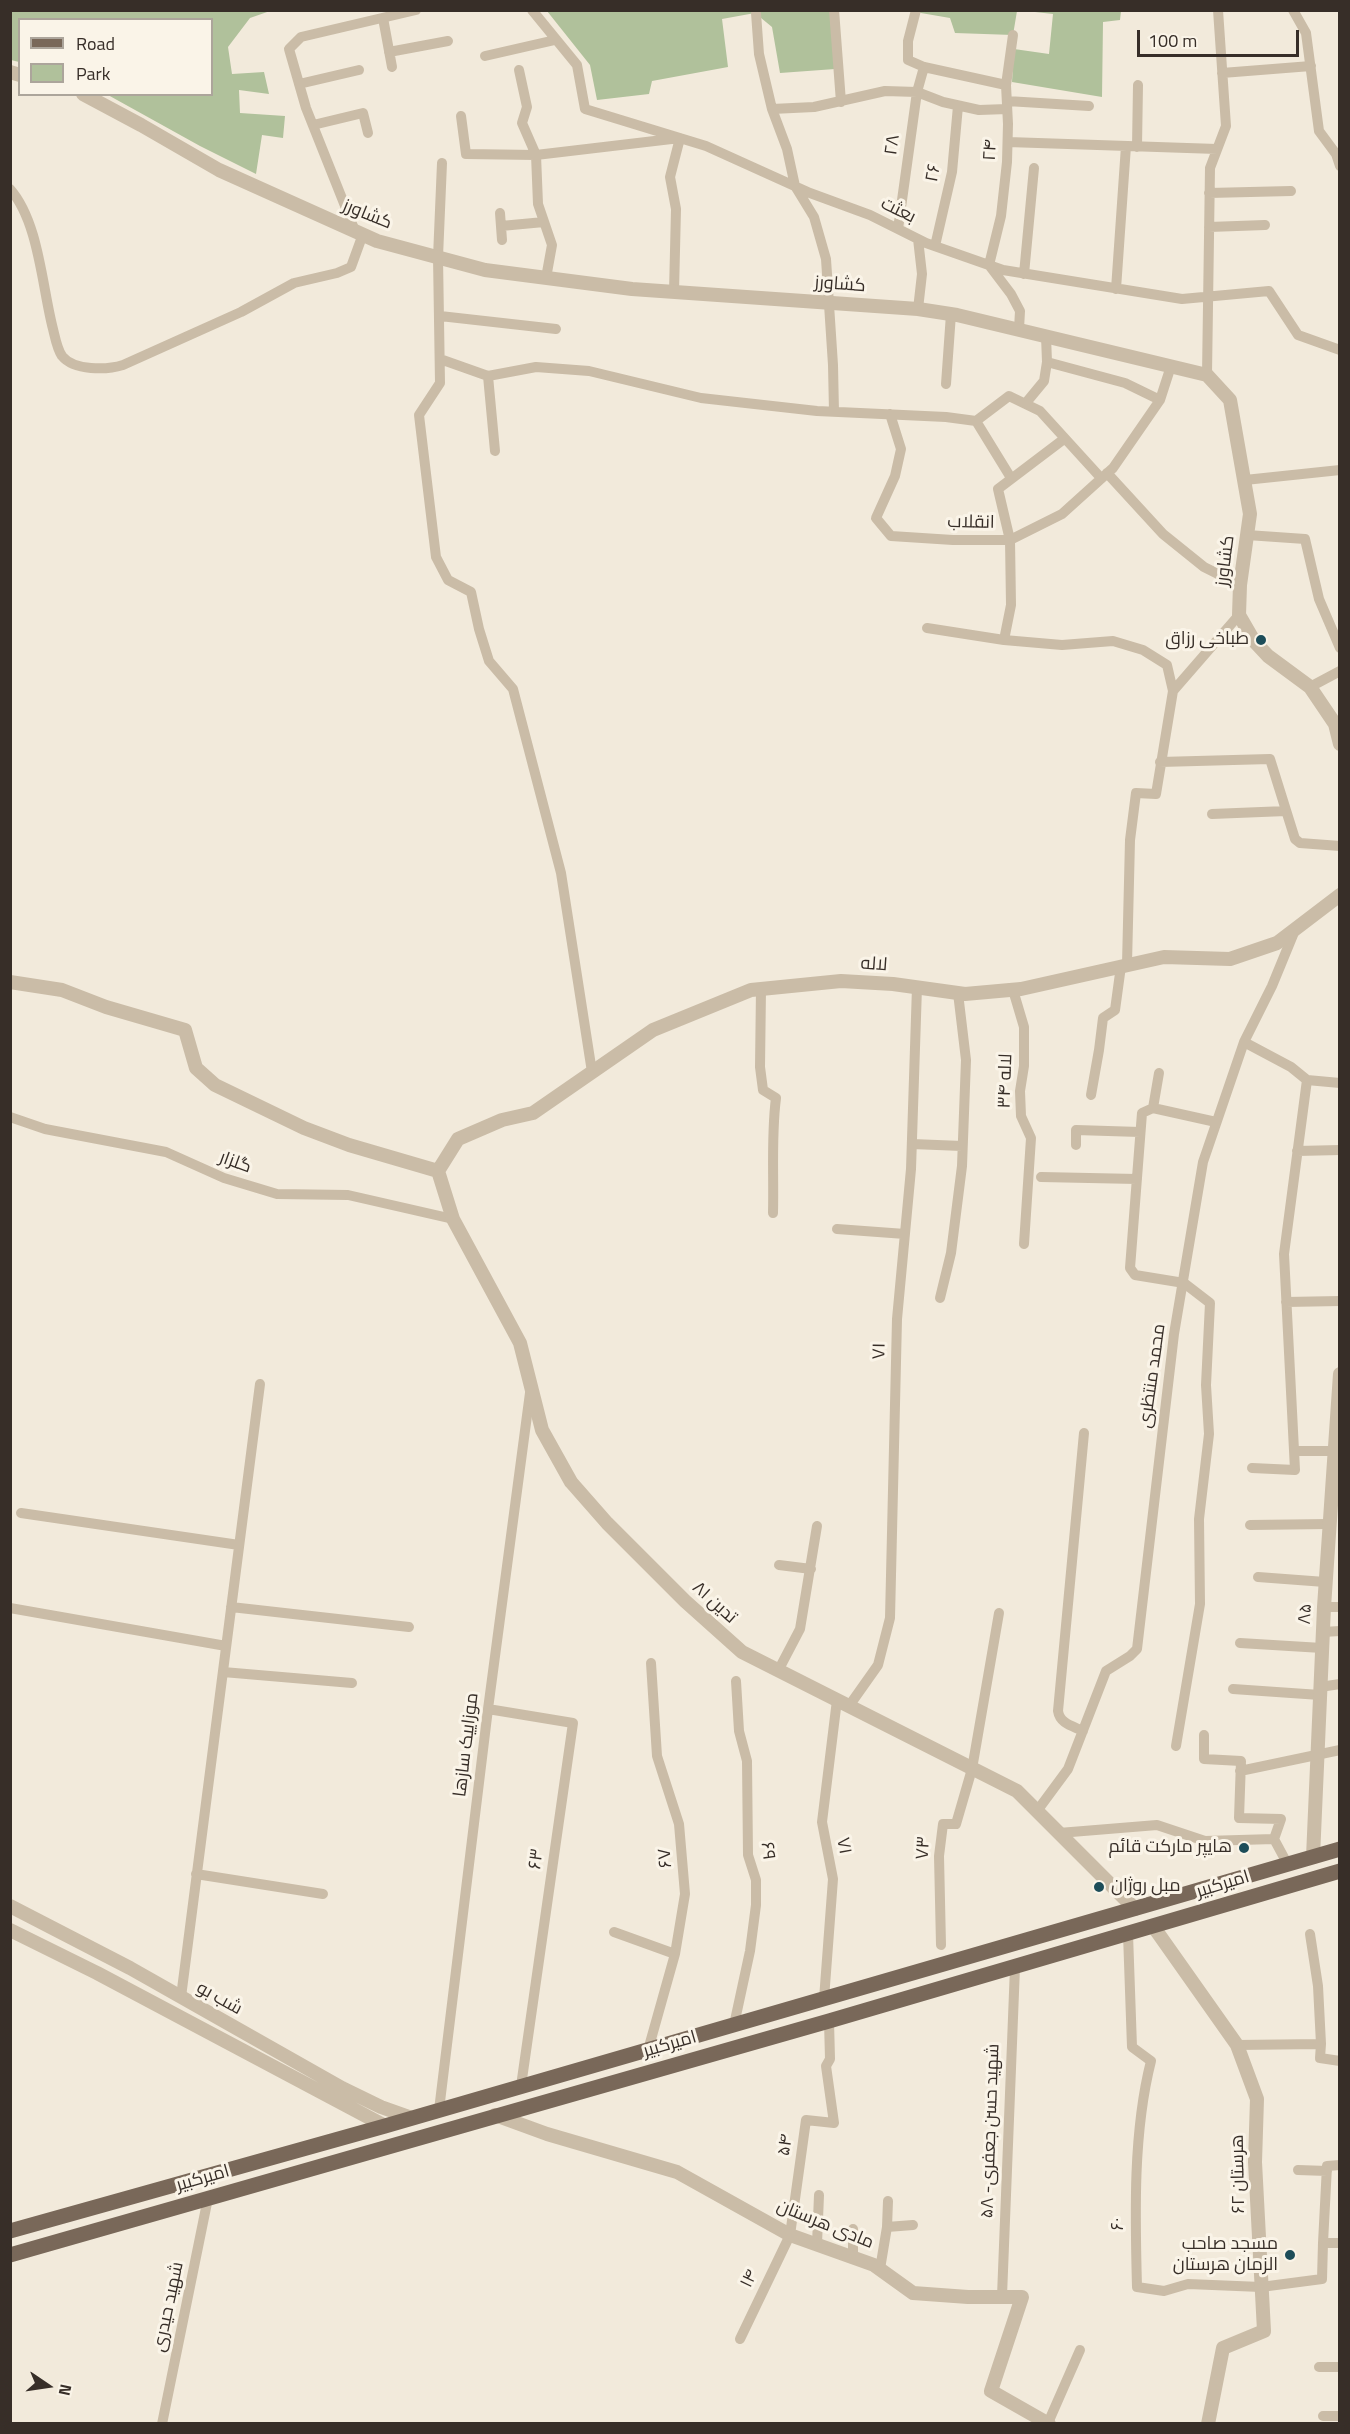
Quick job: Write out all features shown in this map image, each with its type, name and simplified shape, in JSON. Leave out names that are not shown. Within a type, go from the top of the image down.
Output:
[{"type":"main road","name":"امیرکبیر","points":[[10,2231],[385,2126],[1340,1849]]},
{"type":"main road","name":"امیرکبیر","points":[[10,2255],[830,2021],[1340,1871]]},
{"type":"main road","points":[[601,2063],[607,2083]]},
{"type":"street","points":[[10,189],[25,215],[36,244],[60,354],[73,363],[91,368],[114,368],[123,365],[241,312],[294,283],[337,273],[351,267],[359,233],[313,125],[288,49],[301,37],[416,10]]},
{"type":"street","points":[[485,57],[555,40],[531,10]]},
{"type":"street","points":[[834,10],[841,102]]},
{"type":"street","points":[[916,10],[908,41],[908,60],[924,67],[1006,85]]},
{"type":"street","points":[[1208,375],[1210,168],[1226,126],[1218,10]]},
{"type":"street","points":[[1293,10],[1306,33],[1319,131],[1336,154],[1340,166]]},
{"type":"street","points":[[756,13],[759,54],[772,109],[787,149],[795,186],[814,217],[826,259],[834,412]]},
{"type":"street","points":[[383,18],[392,67]]},
{"type":"street","name":"۲۴","points":[[989,265],[1001,216],[1008,142],[1006,85],[1013,35]]},
{"type":"street","name":"بعثت","points":[[555,40],[577,65],[585,109],[706,146],[795,186],[870,215],[918,239],[989,265],[1024,274],[1182,299],[1269,291],[1298,335],[1340,350]]},
{"type":"street","points":[[389,52],[448,41]]},
{"type":"street","points":[[1222,73],[1311,66]]},
{"type":"street","name":"۲۸","points":[[898,229],[917,92],[924,67]]},
{"type":"street","points":[[299,84],[359,70]]},
{"type":"street","points":[[519,70],[527,107],[522,123],[536,155],[538,204],[552,244],[546,278]]},
{"type":"street","points":[[1116,289],[1138,85]]},
{"type":"street","points":[[772,109],[841,102],[885,91],[917,92],[958,106],[979,110],[1007,105],[1089,106]]},
{"type":"street","name":"کشاورز","points":[[87,96],[219,170],[377,241],[485,270],[674,292],[918,309],[1019,329],[1208,375],[1230,400],[1250,514],[1240,585],[1239,615]]},
{"type":"street","name":"۲۶","points":[[935,246],[952,172],[958,106]]},
{"type":"street","points":[[313,125],[363,113],[368,133]]},
{"type":"street","points":[[461,116],[466,154],[536,155],[680,138],[670,177],[676,209],[674,292]]},
{"type":"street","points":[[1008,142],[1217,149]]},
{"type":"street","points":[[441,163],[438,257],[440,382],[419,415],[436,557],[448,580],[471,592],[489,661],[513,689],[561,873],[592,1072]]},
{"type":"street","points":[[1024,274],[1034,168]]},
{"type":"street","points":[[1209,193],[1292,191]]},
{"type":"street","points":[[500,213],[502,240]]},
{"type":"street","points":[[501,226],[544,222]]},
{"type":"street","points":[[1209,227],[1265,225]]},
{"type":"street","points":[[918,239],[922,274],[918,309]]},
{"type":"street","points":[[989,265],[1011,294],[1020,311],[1019,329]]},
{"type":"street","points":[[946,384],[951,314]]},
{"type":"street","points":[[440,316],[556,329]]},
{"type":"street","points":[[1025,404],[1044,381],[1047,362],[1046,336]]},
{"type":"street","points":[[440,359],[488,376],[536,367],[589,371],[701,398],[834,412],[946,417],[976,421],[1009,396],[1040,411],[1064,439],[1163,534],[1204,567],[1240,585]]},
{"type":"street","points":[[1047,362],[1125,383],[1160,400]]},
{"type":"street","name":"انقلاب","points":[[890,414],[901,448],[895,476],[876,518],[891,536],[953,540],[1010,540],[1062,514],[1104,476],[1160,400],[1171,366]]},
{"type":"street","points":[[488,376],[495,451]]},
{"type":"street","points":[[976,421],[1011,478]]},
{"type":"street","points":[[1004,640],[1011,605],[1010,540],[998,489],[1064,439]]},
{"type":"street","points":[[1245,480],[1340,470]]},
{"type":"street","points":[[1247,535],[1305,539],[1319,599],[1340,648]]},
{"type":"street","points":[[1173,691],[1239,615],[1254,641],[1268,656],[1310,687],[1335,724],[1340,744]]},
{"type":"street","points":[[927,628],[1004,640],[1062,645],[1113,641],[1143,650],[1167,665],[1173,691],[1170,719],[1160,762],[1156,794],[1136,793],[1130,840],[1124,965],[1115,1010],[1103,1018],[1091,1095]]},
{"type":"street","points":[[1310,687],[1340,671]]},
{"type":"street","points":[[1160,762],[1270,759],[1295,839],[1300,843],[1340,846]]},
{"type":"street","points":[[1212,814],[1286,811]]},
{"type":"street","name":"لاله","points":[[438,1171],[458,1140],[502,1120],[533,1113],[653,1030],[751,990],[841,981],[958,993],[1013,990],[1164,957],[1230,960],[1277,943],[1340,895]]},
{"type":"street","name":"محمد منتظری","points":[[1037,1811],[1068,1770],[1106,1671],[1137,1649],[1174,1335],[1203,1162],[1244,1042],[1272,986],[1295,930]]},
{"type":"street","points":[[10,982],[62,990],[185,1030],[195,1068],[215,1085],[304,1128],[349,1145],[438,1171]]},
{"type":"street","name":"۷۱","points":[[824,1999],[833,1879],[822,1822],[843,1703],[878,1665],[890,1618],[897,1319],[912,1144],[917,987]]},
{"type":"street","points":[[761,989],[760,1067],[763,1090],[776,1098],[772,1131],[773,1213]]},
{"type":"street","name":"لاله ۳۴","points":[[1013,990],[1024,1028],[1024,1066],[1020,1091],[1021,1116],[1031,1138],[1024,1244]]},
{"type":"street","points":[[940,1298],[958,1213],[962,1146],[966,1060],[958,993]]},
{"type":"street","points":[[1244,1042],[1291,1067],[1307,1080],[1340,1083]]},
{"type":"street","points":[[1153,1108],[1159,1073]]},
{"type":"street","points":[[1252,1468],[1295,1470],[1284,1254],[1307,1080]]},
{"type":"street","points":[[1176,1746],[1200,1604],[1199,1519],[1209,1434],[1206,1385],[1210,1303],[1184,1283],[1135,1275],[1131,1272],[1142,1113],[1153,1108],[1216,1122]]},
{"type":"street","name":"گلزار","points":[[10,1117],[45,1129],[166,1152],[224,1178],[277,1194],[348,1195],[453,1219]]},
{"type":"street","points":[[1076,1145],[1076,1130],[1140,1132]]},
{"type":"street","points":[[912,1144],[962,1146]]},
{"type":"street","points":[[1297,1151],[1340,1150]]},
{"type":"street","name":"تدین ۸۱","points":[[438,1171],[453,1219],[520,1343],[542,1430],[572,1482],[592,1506],[685,1601],[742,1652],[1017,1791],[1135,1909]]},
{"type":"street","points":[[1041,1177],[1137,1179]]},
{"type":"street","points":[[837,1229],[905,1234]]},
{"type":"street","points":[[1286,1302],[1340,1301]]},
{"type":"street","name":"۸۵","points":[[1313,1857],[1325,1582],[1340,1374]]},
{"type":"street","points":[[181,1997],[260,1384]]},
{"type":"street","name":"موزاییک سازها","points":[[440,2110],[488,1708],[531,1384]]},
{"type":"street","points":[[1083,1731],[1063,1722],[1058,1712],[1084,1432]]},
{"type":"street","points":[[1294,1450],[1334,1451]]},
{"type":"street","points":[[21,1513],[239,1545]]},
{"type":"street","points":[[1250,1525],[1329,1524]]},
{"type":"street","points":[[778,1671],[800,1629],[817,1526]]},
{"type":"street","points":[[778,1565],[811,1569]]},
{"type":"street","points":[[1258,1577],[1325,1582]]},
{"type":"street","points":[[231,1607],[409,1627]]},
{"type":"street","points":[[1324,1607],[1340,1607]]},
{"type":"street","points":[[10,1608],[226,1646]]},
{"type":"street","points":[[972,1769],[999,1613]]},
{"type":"street","points":[[1323,1632],[1340,1631]]},
{"type":"street","points":[[1240,1643],[1322,1648]]},
{"type":"street","name":"۶۷","points":[[648,2050],[675,1954],[685,1894],[680,1824],[657,1756],[651,1663]]},
{"type":"street","points":[[223,1672],[352,1683]]},
{"type":"street","name":"۶۹","points":[[734,2025],[750,1951],[756,1897],[756,1880],[748,1855],[747,1770],[739,1731],[736,1681]]},
{"type":"street","points":[[1233,1689],[1320,1691],[1340,1684]]},
{"type":"street","name":"۶۳","points":[[488,1708],[573,1723],[521,2086]]},
{"type":"street","points":[[1204,1735],[1204,1759],[1241,1761],[1239,1818],[1281,1819],[1274,1839],[1288,1864]]},
{"type":"street","points":[[1240,1771],[1340,1750]]},
{"type":"street","name":"۷۳","points":[[941,1945],[939,1856],[943,1824],[956,1824],[972,1769]]},
{"type":"street","points":[[1059,1833],[1157,1825],[1205,1841],[1274,1839]]},
{"type":"street","points":[[196,1874],[323,1894]]},
{"type":"street","name":"شب بو","points":[[10,1906],[181,1997],[342,2088],[381,2107],[412,2118]]},
{"type":"street","name":"هرستان ۶۲","points":[[1153,1926],[1237,2044],[1257,2099],[1255,2162],[1264,2331],[1223,2348],[1208,2424]]},
{"type":"street","name":"شب بو","points":[[10,1930],[97,1973],[385,2126]]},
{"type":"street","points":[[614,1932],[675,1954]]},
{"type":"street","name":"۶۰","points":[[1128,1934],[1132,2047],[1151,2061],[1140,2126],[1135,2219],[1137,2287],[1164,2291],[1188,2284],[1261,2287],[1322,2279],[1323,2243]]},
{"type":"street","points":[[1310,1934],[1318,1986],[1320,2058],[1340,2061]]},
{"type":"street","name":"شهید حسن جعفری- ۵۸","points":[[1002,2296],[1015,1967]]},
{"type":"street","name":"۵۴","points":[[790,2235],[806,2121],[834,2123],[826,2066],[830,2060],[830,2021]]},
{"type":"street","points":[[1237,2044],[1321,2044]]},
{"type":"street","name":"مادی هرستان","points":[[495,2115],[547,2134],[677,2172],[790,2235],[880,2269],[913,2293],[968,2297],[1002,2296]]},
{"type":"street","points":[[1340,2165],[1327,2166],[1323,2243],[1340,2243]]},
{"type":"street","points":[[1298,2170],[1327,2171]]},
{"type":"street","points":[[817,2244],[819,2195]]},
{"type":"street","name":"شهيد حیدری","points":[[162,2424],[208,2198]]},
{"type":"street","points":[[880,2269],[887,2227],[888,2201]]},
{"type":"street","points":[[887,2227],[913,2225]]},
{"type":"street","points":[[853,2229],[853,2257]]},
{"type":"street","name":"۱۴","points":[[740,2339],[790,2235]]},
{"type":"street","points":[[1002,2296],[1022,2297],[991,2391],[1048,2423],[1080,2350]]},
{"type":"street","points":[[1319,2367],[1340,2367]]},
{"type":"street","points":[[1323,2416],[1340,2416]]},
{"type":"green space","points":[[10,11],[270,11],[250,18],[228,47],[232,74],[264,72],[269,94],[239,90],[240,113],[285,116],[283,138],[262,135],[256,174],[110,96],[213,96],[213,18],[18,18],[18,62],[11,60]]},
{"type":"green space","points":[[547,11],[834,11],[835,69],[780,73],[772,27],[755,13],[722,19],[728,67],[652,81],[649,94],[597,100],[590,65]]},
{"type":"green space","points":[[874,11],[1017,11],[1013,35],[955,33],[950,18],[915,12]]},
{"type":"green space","points":[[1026,11],[1121,11],[1120,20],[1103,22],[1102,97],[1012,82],[1014,49],[1049,54],[1053,14]]},
{"type":"place","name":"طباخی رزاق","points":[[1261,640]]},
{"type":"place","name":"هایپر مارکت قائم","points":[[1244,1848]]},
{"type":"place","name":"مبل روژان","points":[[1099,1887]]},
{"type":"place","name":"مسجد صاحب الزمان هرستان","points":[[1290,2255]]}]
